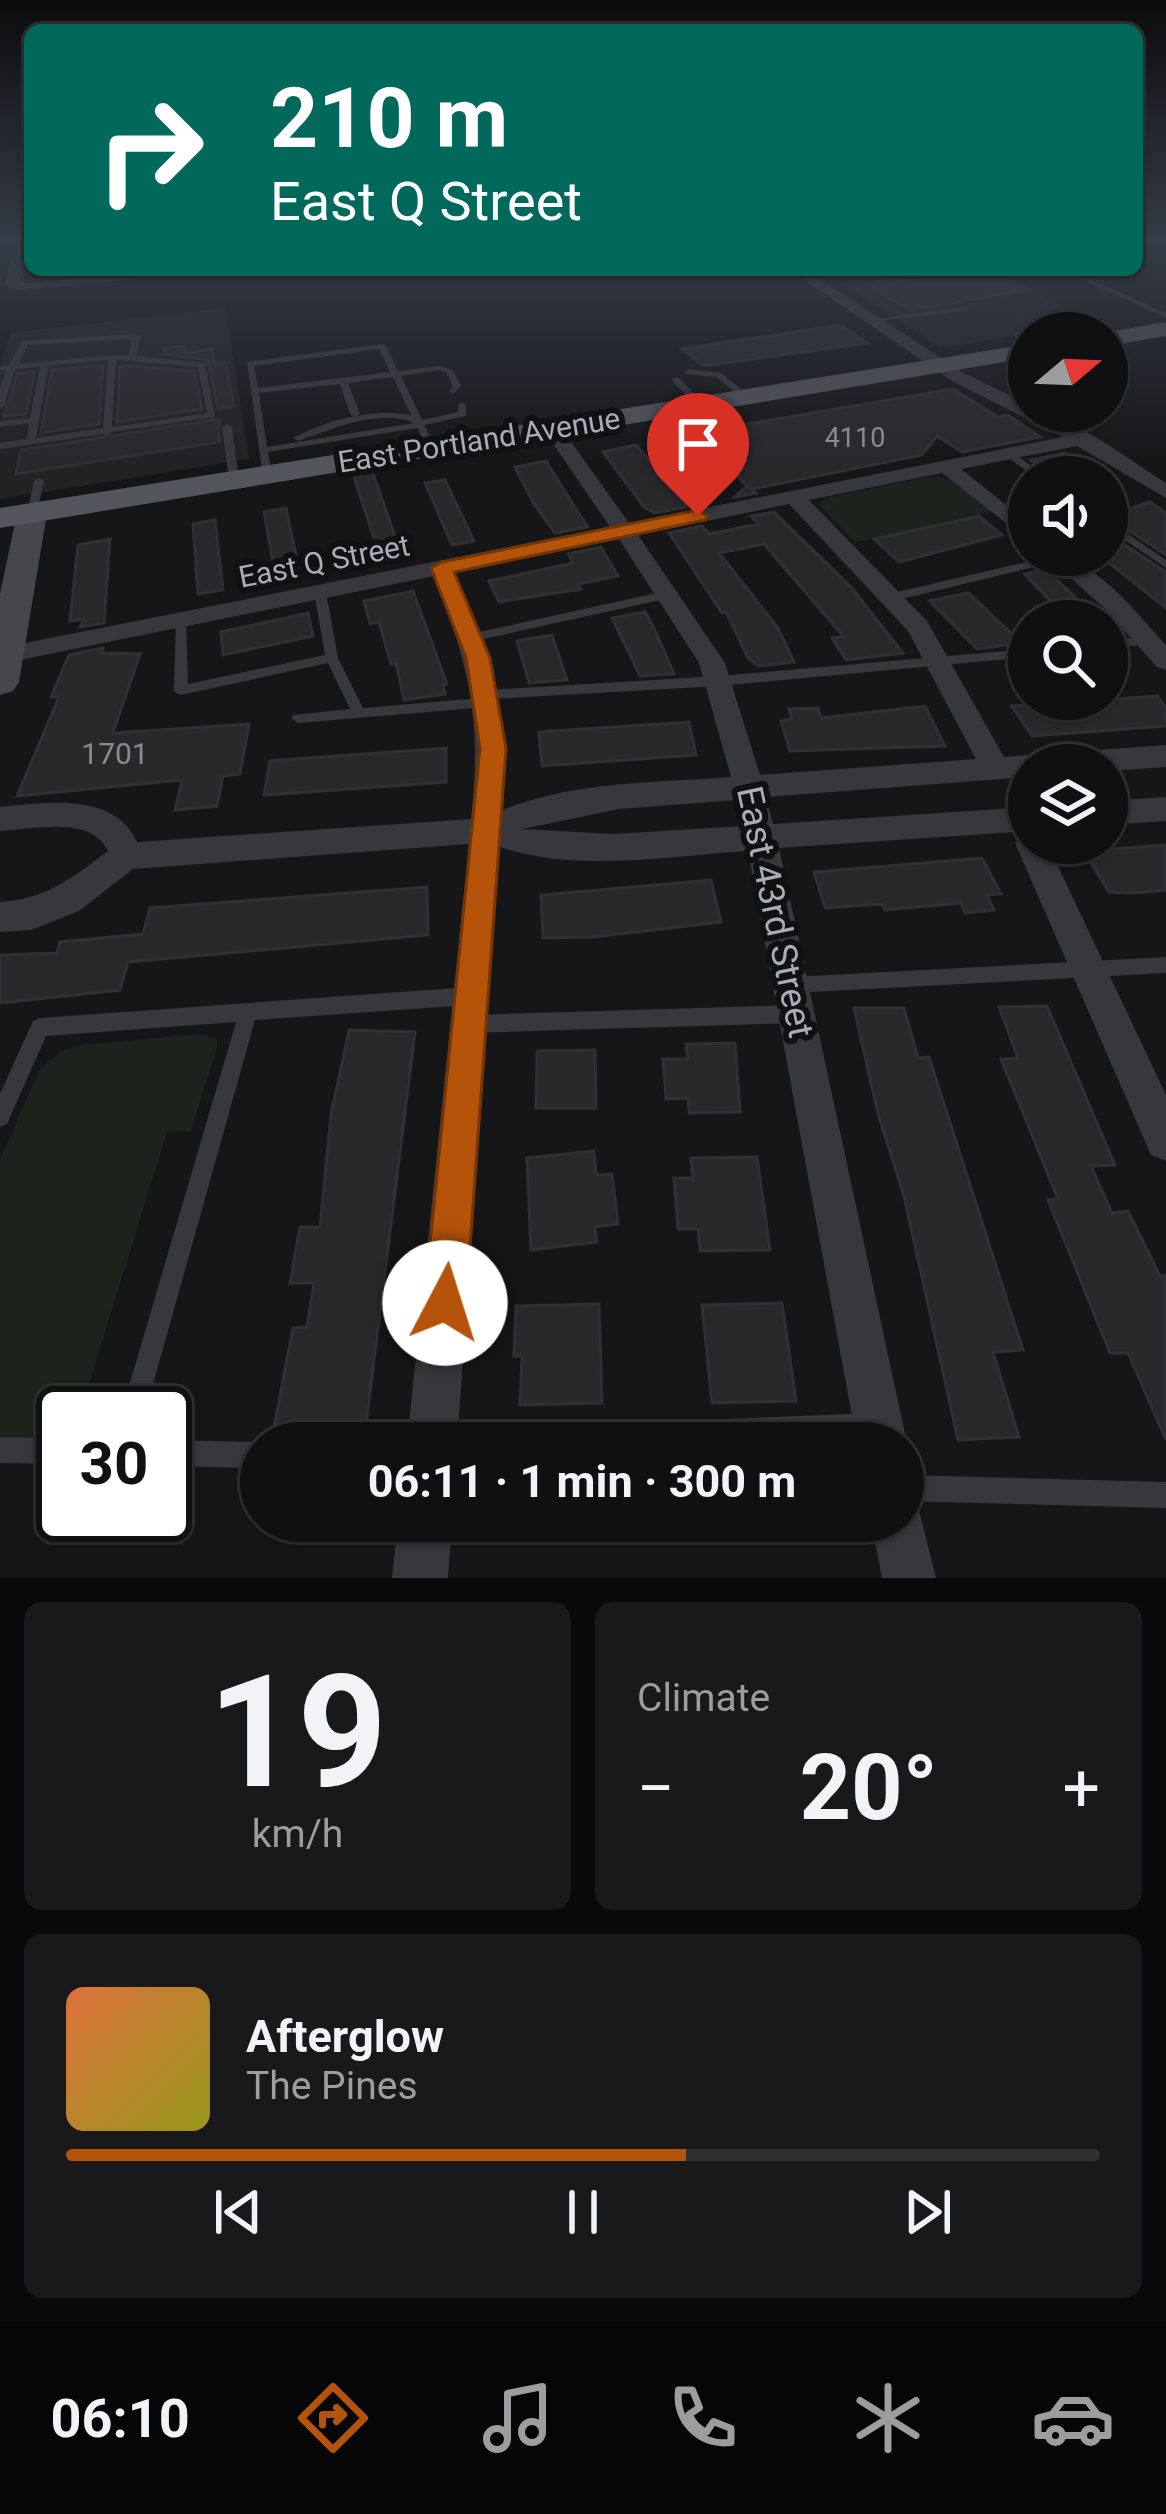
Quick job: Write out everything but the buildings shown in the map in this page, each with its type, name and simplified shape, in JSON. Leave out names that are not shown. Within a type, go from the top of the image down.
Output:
[{"type":"main road","points":[[1128,336],[1162,330]]},
{"type":"main road","name":"East Portland Avenue","points":[[24,504],[234,480],[268,458],[422,429],[552,429],[940,366],[1008,346]]},
{"type":"street","points":[[863,315],[940,366],[1083,439],[1166,491]]},
{"type":"street","name":"East 43rd Street","points":[[552,429],[670,594],[719,681],[761,837],[878,1422]]},
{"type":"street","name":"East Q Street","points":[[3,664],[180,620],[1083,439]]},
{"type":"street","points":[[946,467],[1008,517]]},
{"type":"street","points":[[795,498],[893,597],[941,663],[994,769]]},
{"type":"street","points":[[3,664],[24,504]]},
{"type":"street","points":[[434,1422],[493,748],[487,699],[470,638],[442,568]]},
{"type":"street","points":[[1079,576],[1161,652]]},
{"type":"street","points":[[1128,759],[1166,756]]},
{"type":"street","points":[[0,917],[31,915],[67,901],[126,856],[488,830],[560,806],[749,785],[1008,768]]},
{"type":"street","points":[[1128,811],[1166,808]]},
{"type":"street","points":[[0,819],[63,816],[100,821],[118,832],[126,856]]},
{"type":"street","points":[[488,830],[533,845],[613,847],[761,837],[1008,831]]},
{"type":"street","points":[[1043,864],[1166,1140]]},
{"type":"street","points":[[420,1578],[423,1542]]},
{"type":"street","points":[[902,1542],[909,1578]]},
{"type":"lane","points":[[871,320],[915,315]]},
{"type":"lane","points":[[0,406],[8,374],[25,343],[140,337],[133,358]]},
{"type":"lane","points":[[268,458],[250,364],[382,346],[422,429],[463,414],[462,405]]},
{"type":"lane","points":[[107,433],[112,357]]},
{"type":"lane","points":[[0,368],[112,357],[202,365],[212,416],[0,446]]},
{"type":"lane","points":[[31,441],[44,365]]},
{"type":"lane","points":[[689,372],[718,374],[747,397]]},
{"type":"lane","points":[[254,391],[431,374],[441,387],[453,391]]},
{"type":"lane","points":[[676,380],[701,404]]},
{"type":"lane","points":[[343,381],[355,414]]},
{"type":"lane","points":[[0,424],[35,419]]},
{"type":"lane","points":[[227,427],[234,480]]},
{"type":"lane","points":[[1128,538],[1166,565]]},
{"type":"lane","points":[[893,597],[1008,568]]},
{"type":"lane","points":[[320,592],[332,658],[359,713]]},
{"type":"lane","points":[[470,638],[670,594]]},
{"type":"lane","points":[[180,620],[181,690],[332,658]]},
{"type":"lane","points":[[1128,648],[1161,652]]},
{"type":"lane","points":[[298,718],[1008,655]]},
{"type":"lane","points":[[0,1117],[40,1027],[248,1012],[793,1000],[1087,966],[1166,965]]},
{"type":"lane","points":[[141,1386],[248,1012]]},
{"type":"lane","points":[[0,1450],[36,1451]]},
{"type":"lane","points":[[192,1454],[240,1455]]},
{"type":"lane","points":[[924,1489],[1166,1495]]},
{"type":"shaded area","points":[[168,315],[226,315],[249,459],[0,499],[0,369],[10,333]]},
{"type":"shaded area","points":[[889,315],[1008,315],[1008,337],[941,348]]},
{"type":"shaded area","points":[[936,475],[994,511],[855,542],[818,504],[826,498]]},
{"type":"shaded area","points":[[199,1034],[217,1040],[191,1131],[167,1132],[88,1386],[36,1386],[36,1437],[0,1436],[0,1160],[39,1070],[61,1051]]},
{"type":"route","points":[[445,1303],[493,748],[478,658],[442,568],[698,516]]}]
